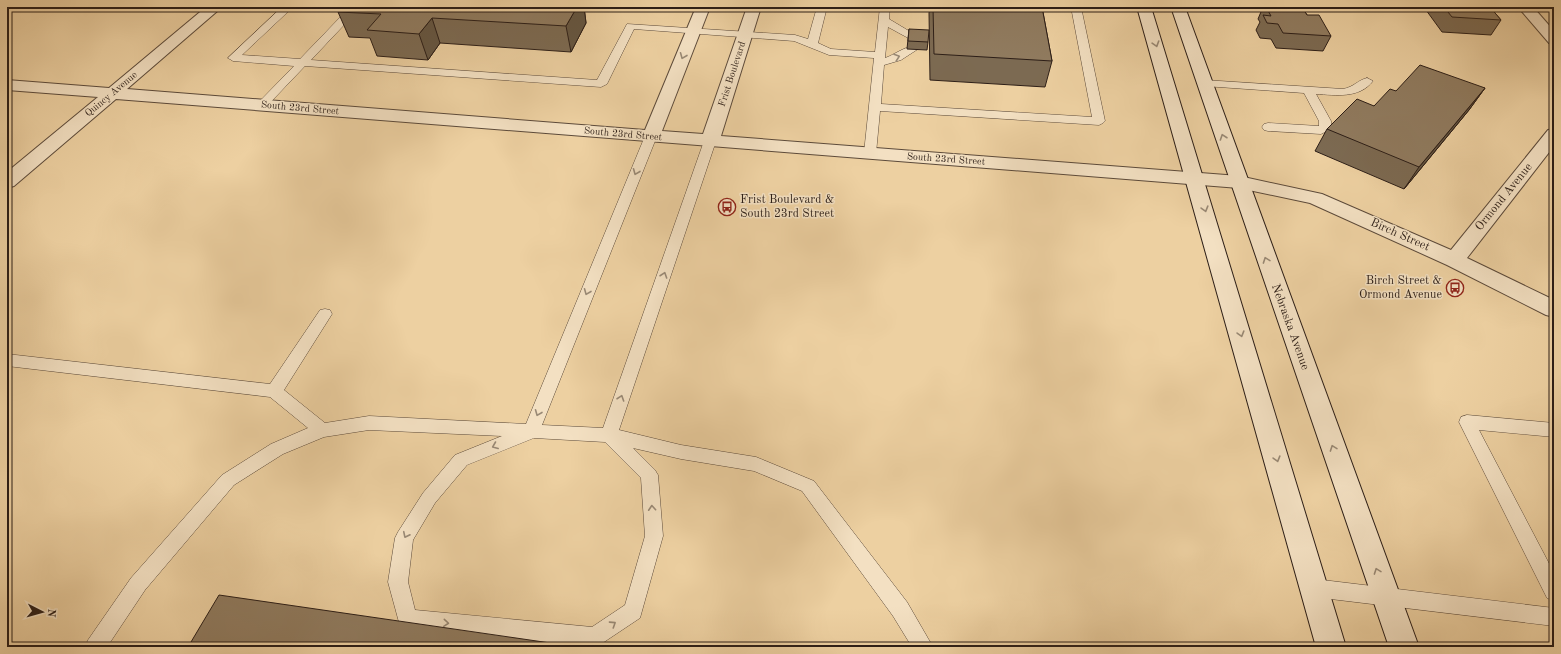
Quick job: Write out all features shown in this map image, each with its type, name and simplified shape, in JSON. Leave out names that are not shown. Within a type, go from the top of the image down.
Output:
[{"type":"street","name":"Quincy Avenue","points":[[7,182],[215,7]]},
{"type":"street","points":[[651,136],[703,7]]},
{"type":"street","name":"Frist Boulevard","points":[[710,141],[754,7]]},
{"type":"street","points":[[1144,7],[1331,647]]},
{"type":"street","name":"Nebraska Avenue","points":[[1178,7],[1404,647]]},
{"type":"street","points":[[1525,7],[1554,40]]},
{"type":"street","name":"South 23rd Street","points":[[7,85],[1239,182]]},
{"type":"street","name":"Ormond Avenue","points":[[1454,260],[1554,134]]},
{"type":"street","name":"Birch Street","points":[[1239,182],[1315,198],[1454,260],[1554,309]]},
{"type":"lane","points":[[288,7],[233,58],[602,84],[631,26],[795,38],[829,52],[879,59],[897,58],[913,49]]},
{"type":"lane","points":[[262,105],[356,7]]},
{"type":"lane","points":[[812,44],[822,7]]},
{"type":"lane","points":[[870,153],[885,7]]},
{"type":"lane","points":[[875,107],[1099,121],[1076,7]]},
{"type":"lane","points":[[883,20],[914,37]]},
{"type":"lane","points":[[1204,83],[1350,91],[1355,90],[1367,81]]},
{"type":"lane","points":[[1268,128],[1321,130],[1325,127],[1325,121],[1308,89]]},
{"type":"lane","points":[[609,435],[650,475],[654,536],[634,611],[594,637],[407,619],[398,582],[404,538],[429,498],[461,460],[531,432],[651,136]]},
{"type":"lane","points":[[609,435],[710,141]]},
{"type":"lane","points":[[274,390],[324,314]]},
{"type":"lane","points":[[7,360],[274,390],[322,430]]},
{"type":"lane","points":[[95,647],[138,584],[228,480],[277,449],[322,430],[368,422],[531,432],[609,435],[681,452],[756,464],[808,486],[900,609],[923,647]]},
{"type":"lane","points":[[1554,430],[1467,422],[1554,592]]},
{"type":"lane","points":[[1314,588],[1554,617]]},
{"type":"building","points":[[342,7],[577,7],[566,26],[432,18],[419,34],[367,30],[381,14],[338,12]]},
{"type":"building","points":[[933,7],[1042,7],[1052,61],[934,54]]},
{"type":"building","points":[[1266,7],[1302,7],[1307,15],[1319,15],[1331,36],[1283,33],[1278,24],[1267,23],[1263,15],[1271,16]]},
{"type":"building","points":[[1444,7],[1490,7],[1501,20],[1452,17]]},
{"type":"building","points":[[909,29],[929,30],[928,42],[908,41]]},
{"type":"building","points":[[1420,65],[1485,88],[1419,167],[1327,129],[1357,99],[1374,106],[1390,89],[1396,91]]},
{"type":"building","points":[[219,595],[578,647],[188,647]]},
{"type":"place","name":"Frist Boulevard & South 23rd Street","points":[[727,207]]},
{"type":"place","name":"Birch Street & Ormond Avenue","points":[[1455,288]]}]
